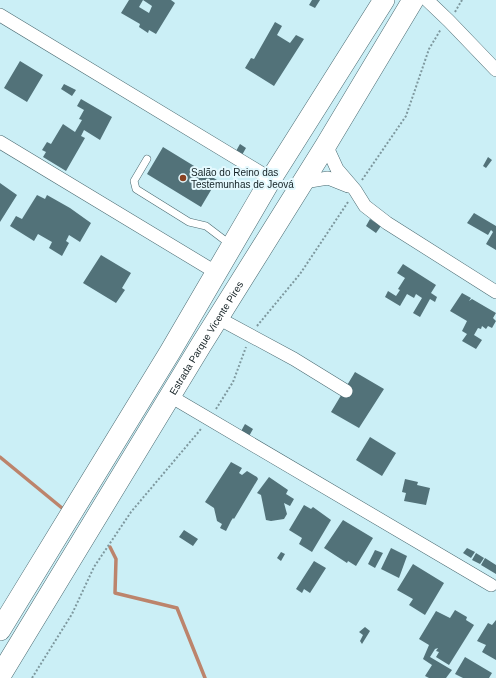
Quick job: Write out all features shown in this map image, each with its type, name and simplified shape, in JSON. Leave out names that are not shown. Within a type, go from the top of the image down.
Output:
[{"type":"main road","points":[[0,630],[217,273],[271,179],[384,0]]},
{"type":"main road","name":"Estrada Parque Vicente Pires","points":[[0,676],[201,345],[304,182],[413,0]]},
{"type":"main road","points":[[234,244],[236,248],[225,279],[228,285],[235,290]]},
{"type":"main road","points":[[197,306],[206,313],[208,319],[200,337],[201,345]]},
{"type":"street","points":[[427,0],[496,70]]},
{"type":"street","points":[[0,15],[271,179]]},
{"type":"street","points":[[0,142],[217,273]]},
{"type":"street","points":[[326,145],[337,169],[355,190],[365,206],[387,223],[496,292]]},
{"type":"street","points":[[304,182],[328,178],[339,181],[355,190]]},
{"type":"street","points":[[218,318],[294,359],[346,391]]},
{"type":"street","points":[[170,396],[491,585]]},
{"type":"lane","points":[[147,159],[134,181],[136,188],[188,222],[206,226],[234,244]]},
{"type":"building","points":[[129,0],[143,0],[171,0],[175,3],[156,34],[149,30],[148,33],[139,27],[140,24],[121,13]],"holes":[[[143,0],[152,6],[149,13],[139,7]]]},
{"type":"building","points":[[312,0],[320,0],[315,8],[309,5]]},
{"type":"building","points":[[275,22],[282,26],[277,35],[290,43],[296,35],[304,39],[274,86],[245,68],[251,58],[254,59]]},
{"type":"building","points":[[20,61],[43,75],[27,102],[4,88]]},
{"type":"building","points":[[64,84],[76,90],[72,96],[61,89]]},
{"type":"building","points":[[81,99],[112,117],[100,140],[84,130],[81,136],[85,138],[66,171],[43,157],[46,152],[42,150],[47,142],[51,144],[63,124],[75,132],[82,120],[79,119],[84,110],[77,106]]},
{"type":"building","points":[[240,144],[246,148],[242,155],[236,151]]},
{"type":"building","name":"Salão do Reino das Testemunhas de Jeová","points":[[163,147],[217,180],[201,207],[147,174]]},
{"type":"building","points":[[488,157],[492,160],[486,168],[483,166]]},
{"type":"building","points":[[0,183],[17,195],[0,222]]},
{"type":"building","points":[[37,195],[45,199],[47,195],[70,208],[91,223],[80,242],[69,235],[66,241],[69,243],[62,256],[49,248],[52,242],[38,234],[34,241],[10,226],[16,216],[22,219]]},
{"type":"building","points":[[474,213],[496,226],[496,250],[486,244],[493,232],[491,230],[488,235],[467,223]]},
{"type":"building","points":[[370,219],[381,226],[376,233],[366,226]]},
{"type":"building","points":[[101,255],[131,273],[122,288],[125,290],[116,303],[83,283]]},
{"type":"building","points":[[403,264],[436,285],[431,293],[437,297],[435,302],[430,299],[420,317],[413,313],[422,298],[416,294],[414,298],[407,294],[400,306],[385,297],[388,291],[396,296],[400,290],[398,289],[405,278],[397,273]]},
{"type":"building","points":[[462,293],[471,298],[469,301],[472,299],[496,313],[493,318],[496,321],[492,328],[488,326],[486,329],[482,326],[481,329],[478,328],[474,335],[482,340],[476,349],[462,341],[467,334],[462,331],[467,321],[450,311]]},
{"type":"building","points":[[355,372],[384,389],[359,428],[331,412]]},
{"type":"building","points":[[245,424],[253,429],[248,438],[240,433]]},
{"type":"building","points":[[370,437],[396,453],[382,476],[356,460]]},
{"type":"building","points":[[231,462],[242,468],[239,473],[242,475],[247,471],[258,479],[226,531],[220,528],[222,524],[217,521],[214,508],[205,502]]},
{"type":"building","points":[[269,477],[288,490],[286,494],[294,499],[290,506],[284,503],[287,514],[284,519],[271,521],[266,520],[261,495],[257,493]]},
{"type":"building","points":[[405,479],[418,482],[417,485],[430,488],[426,505],[404,501],[406,493],[402,492]]},
{"type":"building","points":[[304,505],[311,509],[313,507],[331,520],[312,552],[299,544],[302,538],[289,530]]},
{"type":"building","points":[[343,520],[373,538],[356,566],[348,561],[347,563],[324,548]]},
{"type":"building","points":[[184,530],[198,539],[193,546],[179,537]]},
{"type":"building","points":[[391,548],[407,556],[399,578],[381,569]]},
{"type":"building","points":[[467,548],[475,552],[471,558],[463,553]]},
{"type":"building","points":[[375,550],[383,553],[375,568],[368,564]]},
{"type":"building","points":[[281,552],[285,554],[281,561],[277,558]]},
{"type":"building","points":[[476,553],[484,558],[480,564],[472,560]]},
{"type":"building","points":[[485,558],[496,565],[496,574],[481,565]]},
{"type":"building","points":[[314,561],[326,568],[310,593],[304,589],[302,593],[296,589]]},
{"type":"building","points":[[413,564],[444,583],[425,615],[409,605],[413,599],[397,590]]},
{"type":"building","points":[[455,610],[467,617],[466,620],[474,625],[449,665],[436,657],[439,652],[436,651],[438,648],[435,649],[430,657],[452,670],[446,678],[429,678],[425,676],[432,665],[423,659],[429,645],[419,639],[436,611],[450,618]]},
{"type":"building","points":[[496,620],[496,660],[482,652],[486,645],[477,641],[488,623],[492,625]]},
{"type":"building","points":[[365,627],[370,631],[362,644],[360,641],[363,635],[359,632]]},
{"type":"building","points":[[465,657],[492,673],[489,678],[463,678],[455,674]]},
{"type":"waterway","points":[[0,457],[62,508]]},
{"type":"waterway","points":[[110,547],[116,559],[115,593],[177,608],[205,678]]},
{"type":"place","name":"Salão do Reino das Testemunhas de Jeová","points":[[183,178]]}]
